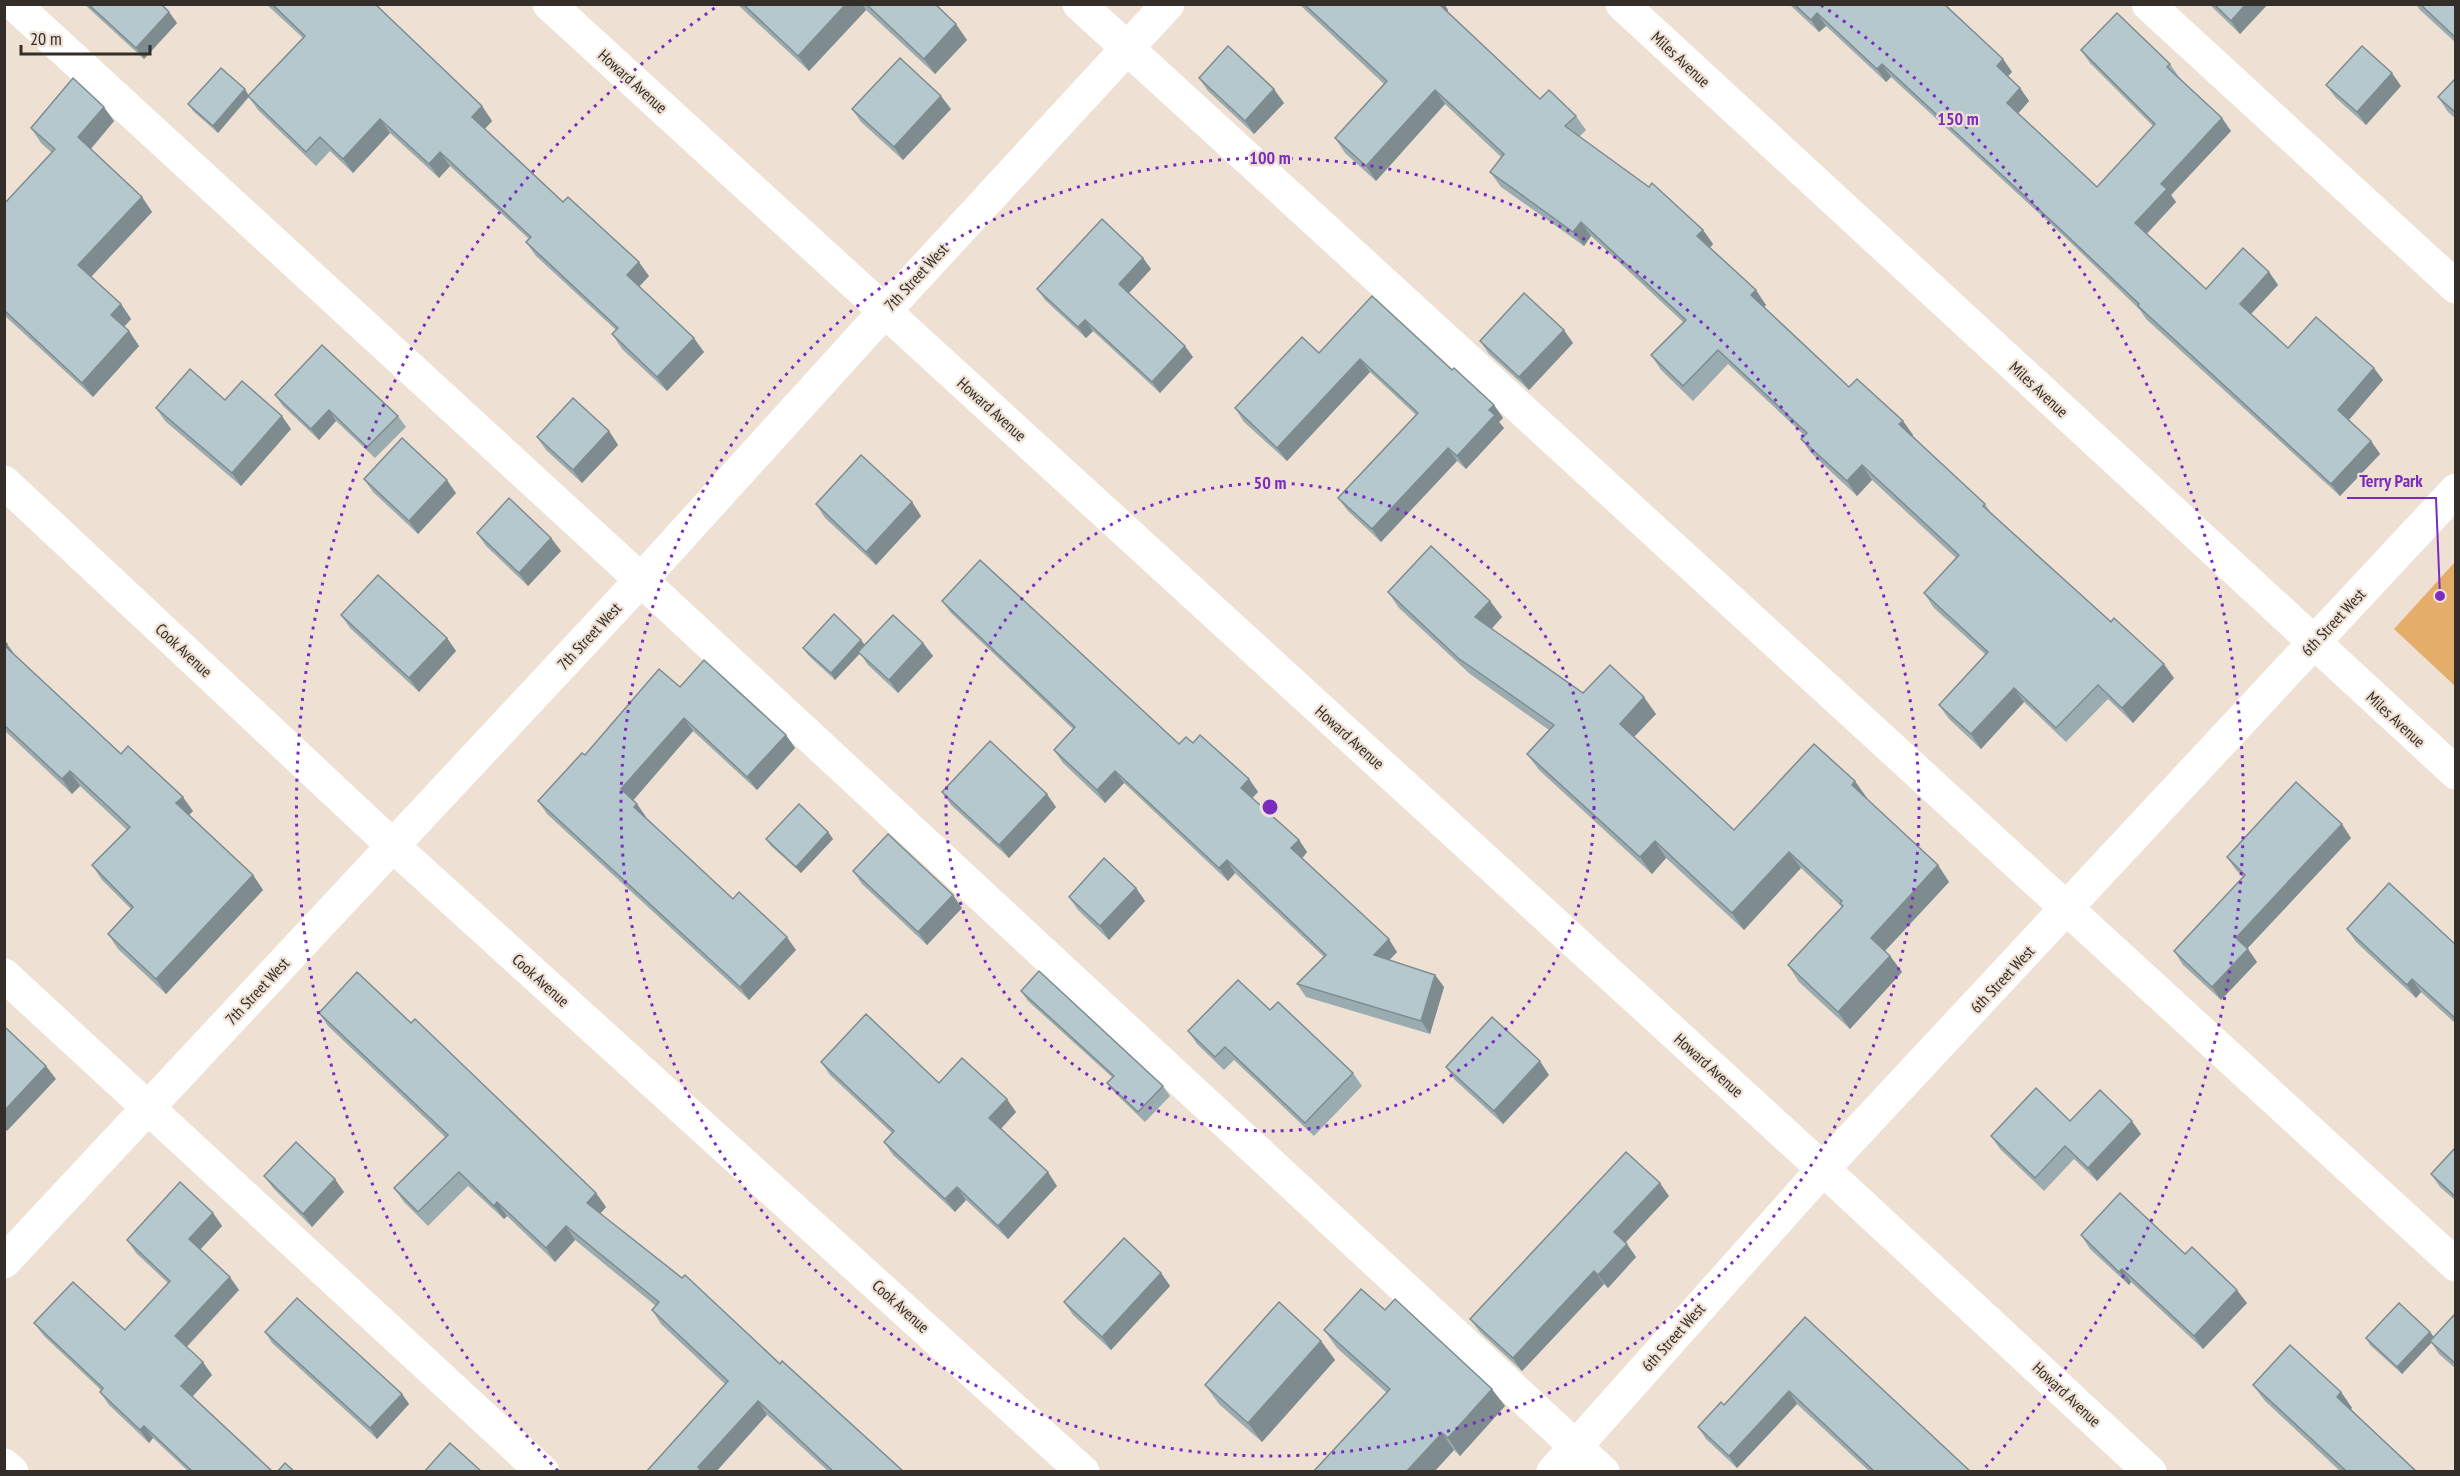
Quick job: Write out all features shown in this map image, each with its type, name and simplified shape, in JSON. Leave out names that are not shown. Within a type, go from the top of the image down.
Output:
[{"type":"street","points":[[14,4],[641,580],[1603,1472]]},
{"type":"street","name":"Howard Avenue","points":[[549,4],[1823,1169],[2150,1472]]},
{"type":"street","points":[[1079,4],[2456,1264]]},
{"type":"street","name":"7th Street West","points":[[4,1263],[392,844],[641,580],[1167,4]]},
{"type":"street","name":"Miles Avenue","points":[[1622,4],[2456,773]]},
{"type":"street","points":[[2148,4],[2456,287]]},
{"type":"street","name":"Cook Avenue","points":[[4,482],[392,844],[1083,1472]]},
{"type":"street","name":"6th Street West","points":[[1553,1472],[1823,1169],[2456,490]]},
{"type":"street","points":[[4,975],[543,1472]]},
{"type":"street","points":[[4,1465],[12,1472]]},
{"type":"shaded area","points":[[2455,562],[2455,686],[2394,629]]},
{"type":"building","points":[[88,4],[161,4],[169,12],[136,48]]},
{"type":"building","points":[[272,4],[375,4],[482,106],[472,117],[563,202],[568,197],[639,262],[627,275],[694,338],[657,377],[612,334],[618,328],[526,242],[531,237],[440,152],[429,164],[380,119],[343,159],[320,137],[306,152],[248,96],[305,36]]},
{"type":"building","points":[[743,4],[846,4],[798,56]]},
{"type":"building","points":[[866,4],[935,4],[956,24],[924,59]]},
{"type":"building","points":[[1304,4],[1439,4],[1540,99],[1549,90],[1576,116],[1565,126],[1649,187],[1652,183],[1703,230],[1697,236],[1756,290],[1751,295],[1849,387],[1857,379],[1903,421],[1899,424],[1985,504],[1983,506],[2111,622],[2114,618],[2164,664],[2122,708],[2098,685],[2056,728],[2014,688],[1971,734],[1939,705],[1988,652],[1924,593],[1959,555],[1862,465],[1847,481],[1801,439],[1807,433],[1718,350],[1683,386],[1651,355],[1686,320],[1581,222],[1573,232],[1490,172],[1504,154],[1435,90],[1366,166],[1335,138],[1387,81]]},
{"type":"building","points":[[1794,4],[1944,4],[2003,59],[1997,66],[2020,88],[2007,103],[2097,187],[2155,124],[2081,50],[2117,13],[2170,64],[2167,67],[2222,118],[2161,184],[2167,189],[2135,223],[2206,289],[2243,248],[2269,272],[2240,304],[2288,348],[2316,317],[2374,368],[2338,410],[2371,441],[2331,484],[2138,306],[2139,304],[2059,228],[1882,64],[1877,69],[1817,13],[1811,20]]},
{"type":"building","points":[[2214,4],[2246,4],[2231,21]]},
{"type":"building","points":[[2420,4],[2456,4],[2456,38]]},
{"type":"building","points":[[1228,46],[1274,89],[1245,121],[1199,78]]},
{"type":"building","points":[[2362,46],[2392,73],[2357,112],[2326,85]]},
{"type":"building","points":[[900,58],[941,96],[894,147],[852,109]]},
{"type":"building","points":[[221,68],[245,89],[213,126],[188,104]]},
{"type":"building","points":[[73,78],[104,107],[78,137],[142,197],[78,265],[121,304],[111,315],[129,331],[82,383],[4,310],[4,204],[55,149],[31,128]]},
{"type":"building","points":[[2456,78],[2456,113],[2438,97]]},
{"type":"building","points":[[1102,219],[1143,258],[1119,284],[1185,346],[1152,382],[1085,320],[1078,327],[1037,289]]},
{"type":"building","points":[[1524,293],[1564,330],[1519,377],[1480,341]]},
{"type":"building","points":[[1372,296],[1452,370],[1454,368],[1494,405],[1489,410],[1495,415],[1457,456],[1448,448],[1372,529],[1338,498],[1418,413],[1360,359],[1277,448],[1235,408],[1302,337],[1319,353]]},
{"type":"building","points":[[322,345],[398,416],[367,447],[329,410],[311,429],[275,395]]},
{"type":"building","points":[[190,369],[225,400],[242,381],[282,416],[232,473],[156,408]]},
{"type":"building","points":[[573,398],[609,431],[573,470],[537,437]]},
{"type":"building","points":[[402,438],[447,480],[409,521],[364,479]]},
{"type":"building","points":[[861,455],[912,502],[866,552],[816,504]]},
{"type":"building","points":[[509,498],[551,538],[519,573],[477,533]]},
{"type":"building","points":[[1431,546],[1490,601],[1475,617],[1583,693],[1610,665],[1644,697],[1620,724],[1734,830],[1814,744],[1855,781],[1852,785],[1938,865],[1871,938],[1890,956],[1838,1012],[1788,965],[1843,906],[1840,903],[1842,901],[1789,852],[1732,913],[1655,841],[1640,857],[1527,754],[1554,725],[1458,658],[1388,592]]},
{"type":"building","points":[[980,560],[1179,744],[1186,737],[1193,743],[1200,735],[1249,779],[1241,788],[1299,840],[1291,848],[1389,939],[1374,955],[1435,975],[1421,1021],[1297,984],[1326,955],[1227,860],[1219,868],[1115,771],[1097,790],[1054,750],[1075,727],[942,601]]},
{"type":"building","points":[[378,575],[447,638],[409,678],[341,615]]},
{"type":"building","points":[[834,614],[861,640],[831,673],[803,648]]},
{"type":"building","points":[[893,615],[923,643],[889,680],[858,652]]},
{"type":"building","points":[[4,641],[7,644],[5,646],[121,754],[128,746],[183,797],[176,803],[253,875],[156,979],[108,934],[133,907],[92,865],[130,827],[70,771],[62,779],[4,725]]},
{"type":"building","points":[[704,660],[786,735],[747,777],[684,718],[621,789],[637,804],[634,807],[733,899],[739,892],[787,937],[740,987],[538,801],[582,753],[585,755],[659,669],[680,687]]},
{"type":"building","points":[[990,741],[1047,794],[999,845],[942,792]]},
{"type":"building","points":[[2296,782],[2342,824],[2236,938],[2248,949],[2212,987],[2174,951],[2245,875],[2227,857]]},
{"type":"building","points":[[799,804],[828,832],[796,867],[766,839]]},
{"type":"building","points":[[888,834],[953,895],[918,932],[853,871]]},
{"type":"building","points":[[1104,858],[1136,888],[1100,926],[1069,897]]},
{"type":"building","points":[[2389,883],[2456,945],[2456,1019],[2412,979],[2407,985],[2347,929]]},
{"type":"building","points":[[1039,971],[1163,1086],[1138,1112],[1107,1083],[1114,1076],[1021,991]]},
{"type":"building","points":[[357,972],[411,1023],[415,1019],[596,1193],[587,1203],[682,1278],[685,1275],[780,1364],[782,1361],[904,1472],[834,1472],[758,1401],[698,1467],[702,1472],[646,1472],[728,1381],[652,1310],[659,1302],[566,1226],[546,1248],[497,1202],[494,1206],[459,1172],[418,1212],[394,1188],[448,1135],[319,1013]]},
{"type":"building","points":[[1238,980],[1270,1010],[1278,1002],[1353,1073],[1305,1123],[1225,1047],[1215,1057],[1188,1031]]},
{"type":"building","points":[[866,1014],[939,1083],[962,1058],[1007,1099],[989,1118],[1048,1172],[998,1226],[957,1187],[945,1199],[884,1142],[894,1131],[821,1062]]},
{"type":"building","points":[[1492,1017],[1540,1061],[1494,1111],[1446,1067]]},
{"type":"building","points":[[6,1028],[46,1066],[4,1111],[4,1030]]},
{"type":"building","points":[[2036,1088],[2070,1121],[2100,1090],[2132,1121],[2088,1168],[2065,1146],[2035,1178],[1991,1136]]},
{"type":"building","points":[[296,1142],[335,1179],[303,1214],[264,1176]]},
{"type":"building","points":[[2456,1147],[2456,1197],[2431,1174]]},
{"type":"building","points":[[1626,1152],[1660,1183],[1614,1232],[1627,1244],[1598,1275],[1594,1271],[1513,1358],[1470,1319]]},
{"type":"building","points":[[180,1182],[213,1213],[189,1239],[230,1277],[175,1336],[203,1362],[181,1386],[273,1472],[193,1472],[144,1426],[140,1430],[100,1392],[103,1388],[34,1323],[73,1282],[125,1330],[170,1281],[127,1240]]},
{"type":"building","points":[[2120,1193],[2185,1254],[2192,1247],[2237,1290],[2194,1336],[2122,1269],[2119,1272],[2081,1235]]},
{"type":"building","points":[[1124,1238],[1161,1273],[1102,1337],[1064,1302]]},
{"type":"building","points":[[1361,1289],[1385,1310],[1395,1299],[1492,1389],[1448,1438],[1442,1433],[1406,1472],[1313,1472],[1390,1389],[1324,1330]]},
{"type":"building","points":[[297,1298],[402,1394],[370,1428],[265,1332]]},
{"type":"building","points":[[1279,1302],[1321,1341],[1248,1423],[1205,1385]]},
{"type":"building","points":[[2399,1303],[2430,1332],[2397,1367],[2366,1338]]},
{"type":"building","points":[[2456,1313],[2456,1364],[2430,1341]]},
{"type":"building","points":[[1805,1317],[1971,1472],[1875,1472],[1789,1391],[1729,1456],[1698,1427],[1721,1402],[1724,1405]]},
{"type":"building","points":[[2290,1345],[2341,1392],[2337,1397],[2417,1472],[2343,1472],[2345,1470],[2253,1385]]},
{"type":"building","points":[[450,1443],[482,1472],[424,1472]]},
{"type":"building","points":[[285,1463],[295,1472],[277,1472]]},
{"type":"place","name":"Terry Park","points":[[2440,596]]}]
